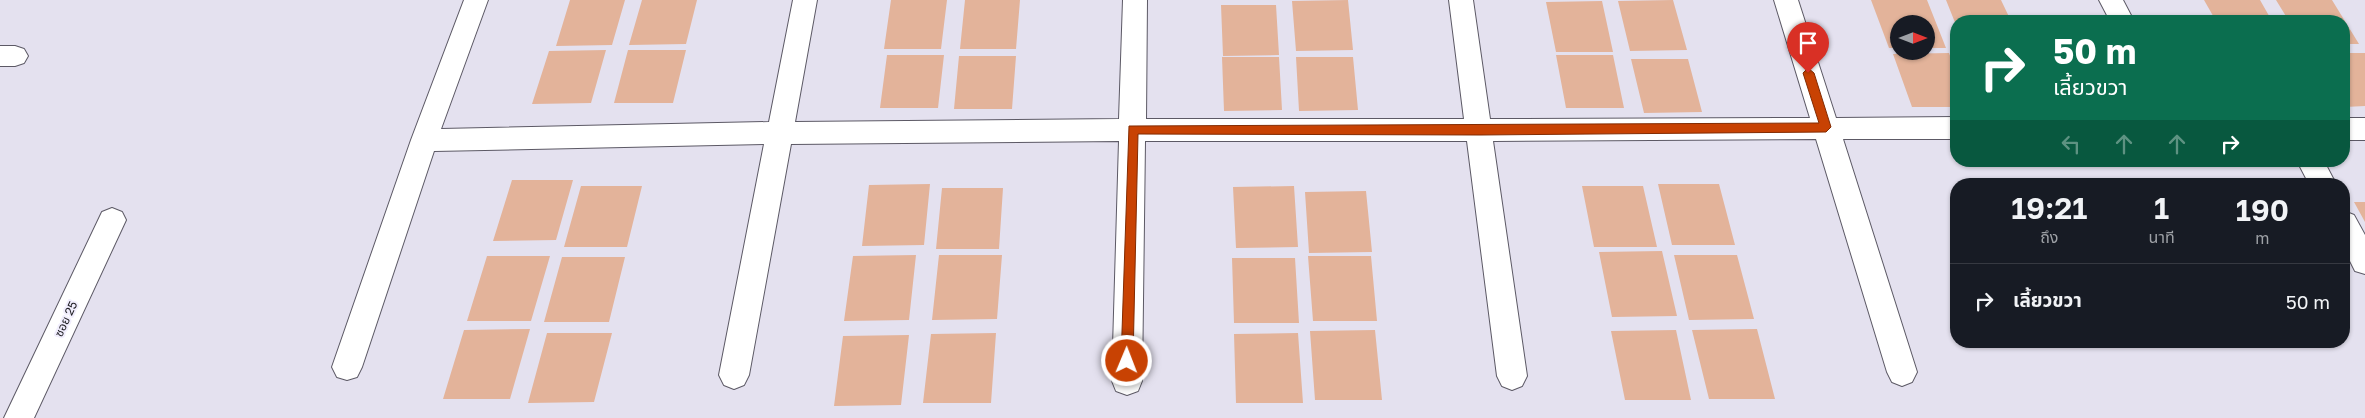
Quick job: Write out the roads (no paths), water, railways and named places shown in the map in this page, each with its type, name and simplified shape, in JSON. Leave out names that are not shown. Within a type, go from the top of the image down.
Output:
[{"type":"street","points":[[347,367],[424,140],[476,0]]},
{"type":"street","points":[[734,374],[805,0]]},
{"type":"street","points":[[1127,380],[1135,0]]},
{"type":"street","points":[[1461,0],[1512,376]]},
{"type":"street","points":[[1786,0],[1902,372]]},
{"type":"street","points":[[2111,0],[2119,15]]},
{"type":"street","points":[[424,140],[780,133],[1133,130],[1950,128]]},
{"type":"street","points":[[2350,129],[2365,129]]},
{"type":"street","points":[[2313,167],[2320,178]]},
{"type":"street","name":"ซอย 25","points":[[19,418],[112,220]]},
{"type":"street","points":[[2350,234],[2365,262]]}]
